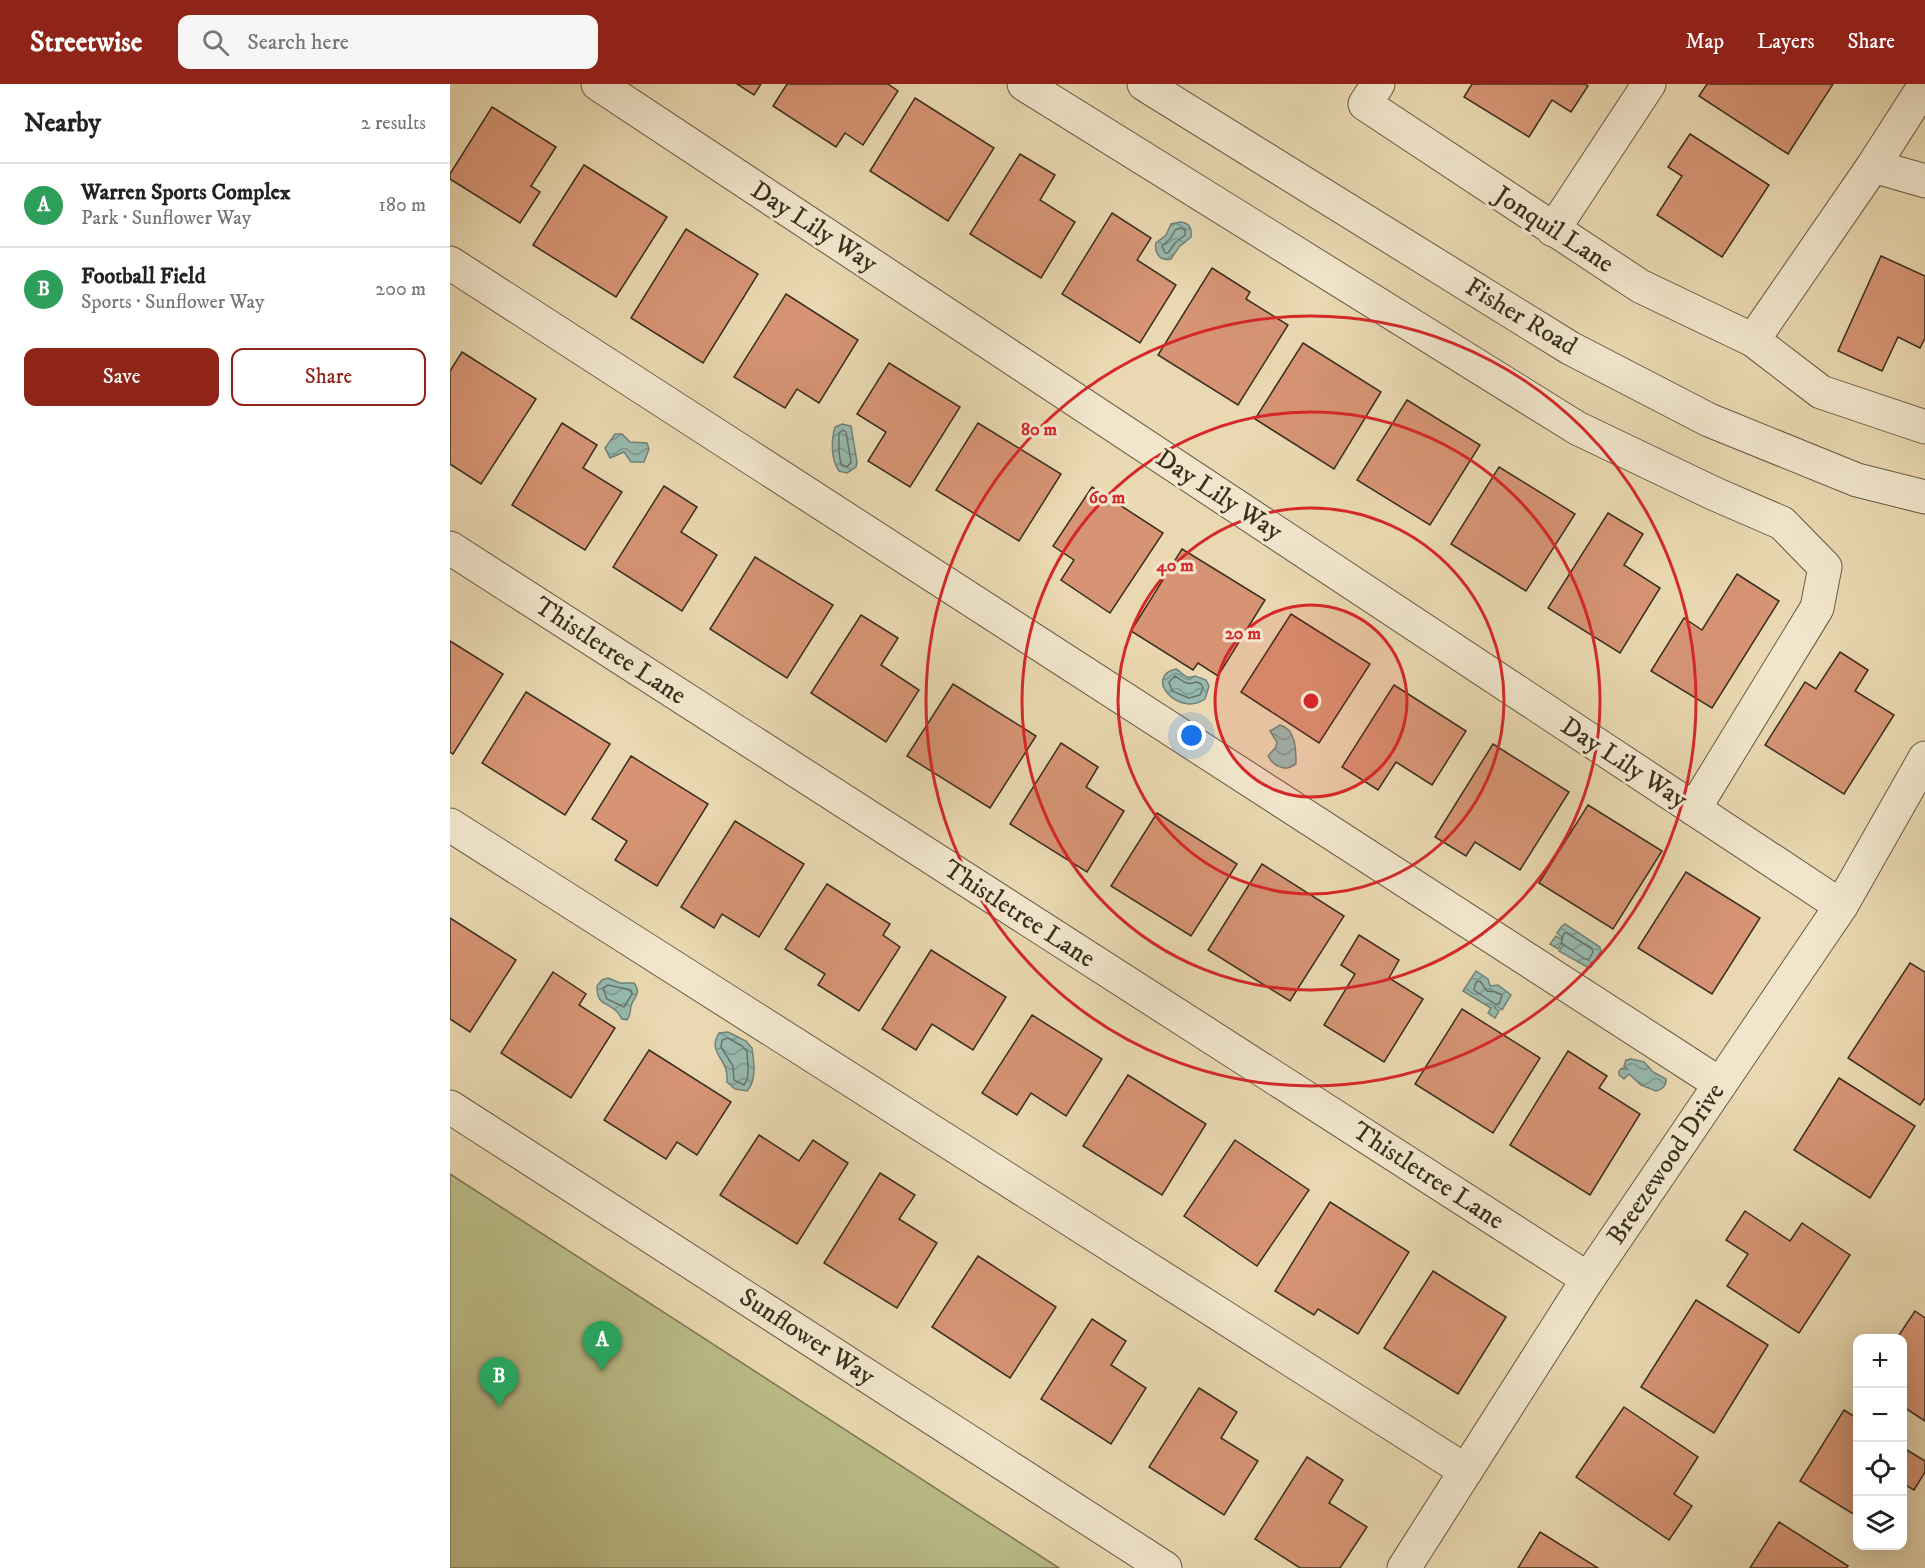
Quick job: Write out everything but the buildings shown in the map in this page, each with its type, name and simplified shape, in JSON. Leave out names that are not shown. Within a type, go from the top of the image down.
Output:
[{"type":"street","name":"Day Lily Way","points":[[598,84],[1841,906]]},
{"type":"street","points":[[1023,84],[1577,428],[1715,494],[1782,523],[1825,567],[1817,608],[1694,809]]},
{"type":"street","name":"Fisher Road","points":[[1144,84],[1570,348],[1709,420],[1857,480],[1925,497]]},
{"type":"street","points":[[1553,230],[1649,84]]},
{"type":"street","points":[[1753,340],[1873,166],[1925,85]]},
{"type":"street","name":"Jonquil Lane","points":[[1371,94],[1553,230],[1640,286],[1753,340],[1821,392],[1925,427]]},
{"type":"street","points":[[1873,166],[1925,181]]},
{"type":"street","points":[[450,263],[1720,1084]]},
{"type":"street","name":"Thistletree Lane","points":[[450,548],[1588,1279]]},
{"type":"street","name":"Breezewood Drive","points":[[1404,1568],[1588,1279],[1841,906],[1925,758]]},
{"type":"street","points":[[450,825],[1466,1471]]},
{"type":"street","name":"Sunflower Way","points":[[450,1107],[1165,1568]]},
{"type":"green space","points":[[450,1174],[1059,1568],[450,1568]]},
{"type":"water","points":[[1180,222],[1190,226],[1191,237],[1179,247],[1171,259],[1161,258],[1157,253],[1156,243],[1166,235],[1171,224]]},
{"type":"water","points":[[842,424],[851,426],[857,462],[856,467],[847,473],[839,471],[832,450],[835,427]]},
{"type":"water","points":[[615,434],[622,434],[630,442],[647,443],[649,449],[644,462],[631,462],[624,452],[610,458],[605,448]]},
{"type":"water","points":[[1176,669],[1187,677],[1195,676],[1206,680],[1209,686],[1205,699],[1195,703],[1184,703],[1168,694],[1163,679],[1167,673]]},
{"type":"water","points":[[1280,725],[1292,735],[1295,747],[1296,764],[1288,768],[1280,767],[1268,756],[1276,747],[1277,742],[1270,731]]},
{"type":"water","points":[[1565,924],[1600,947],[1601,951],[1591,967],[1559,951],[1564,944],[1562,943],[1558,949],[1550,944],[1556,936],[1561,939],[1562,937],[1557,933]]},
{"type":"water","points":[[1476,971],[1488,979],[1490,986],[1498,985],[1511,995],[1502,1010],[1496,1006],[1495,1008],[1499,1011],[1495,1018],[1488,1013],[1491,1008],[1463,991]]},
{"type":"water","points":[[608,978],[620,983],[634,983],[636,987],[637,992],[627,1020],[622,1019],[613,1008],[603,1003],[597,993],[597,986],[602,980]]},
{"type":"water","points":[[728,1032],[746,1041],[752,1048],[754,1076],[747,1091],[735,1089],[727,1082],[725,1067],[715,1046],[719,1033]]},
{"type":"water","points":[[1626,1060],[1644,1062],[1653,1072],[1666,1079],[1664,1087],[1656,1091],[1641,1085],[1629,1074],[1624,1079],[1619,1075],[1622,1068],[1627,1069],[1624,1066]]},
{"type":"place","name":"Warren Sports Complex","points":[[602,1371]]},
{"type":"place","name":"Football Field","points":[[499,1407]]}]
